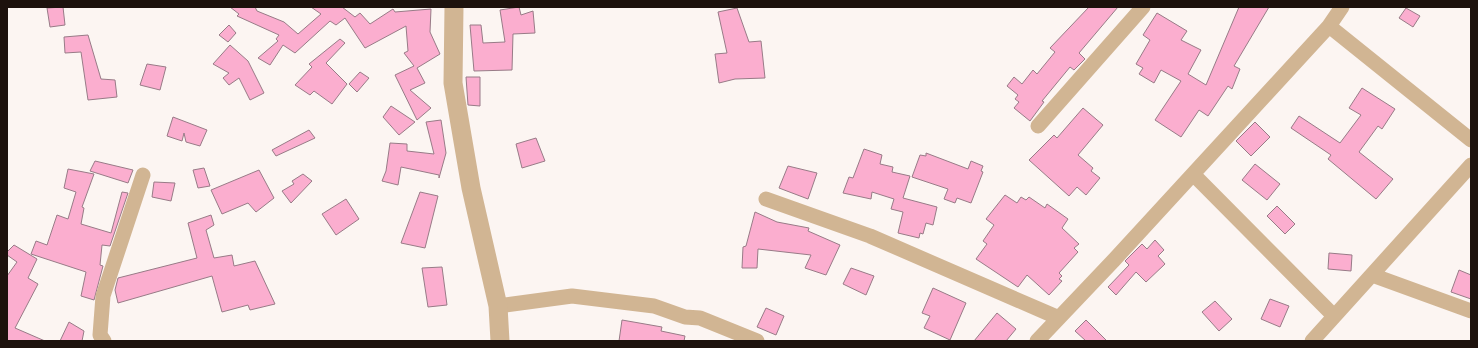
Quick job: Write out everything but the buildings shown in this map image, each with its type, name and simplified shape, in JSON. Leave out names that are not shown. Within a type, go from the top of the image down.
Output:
[{"type":"street","points":[[454,7],[453,83],[471,188],[498,306],[500,341]]},
{"type":"street","points":[[1038,126],[1143,7]]},
{"type":"street","points":[[1037,341],[1329,26],[1342,7]]},
{"type":"street","points":[[1329,26],[1471,140]]},
{"type":"street","points":[[1312,341],[1471,166]]},
{"type":"street","points":[[1193,174],[1334,316]]},
{"type":"street","points":[[104,341],[100,335],[103,296],[142,175]]},
{"type":"street","points":[[1457,181],[1471,186]]},
{"type":"street","points":[[766,199],[870,236],[1059,318]]},
{"type":"street","points":[[1372,275],[1471,311]]},
{"type":"street","points":[[498,306],[572,296],[654,306],[685,317],[700,318],[757,341]]}]
